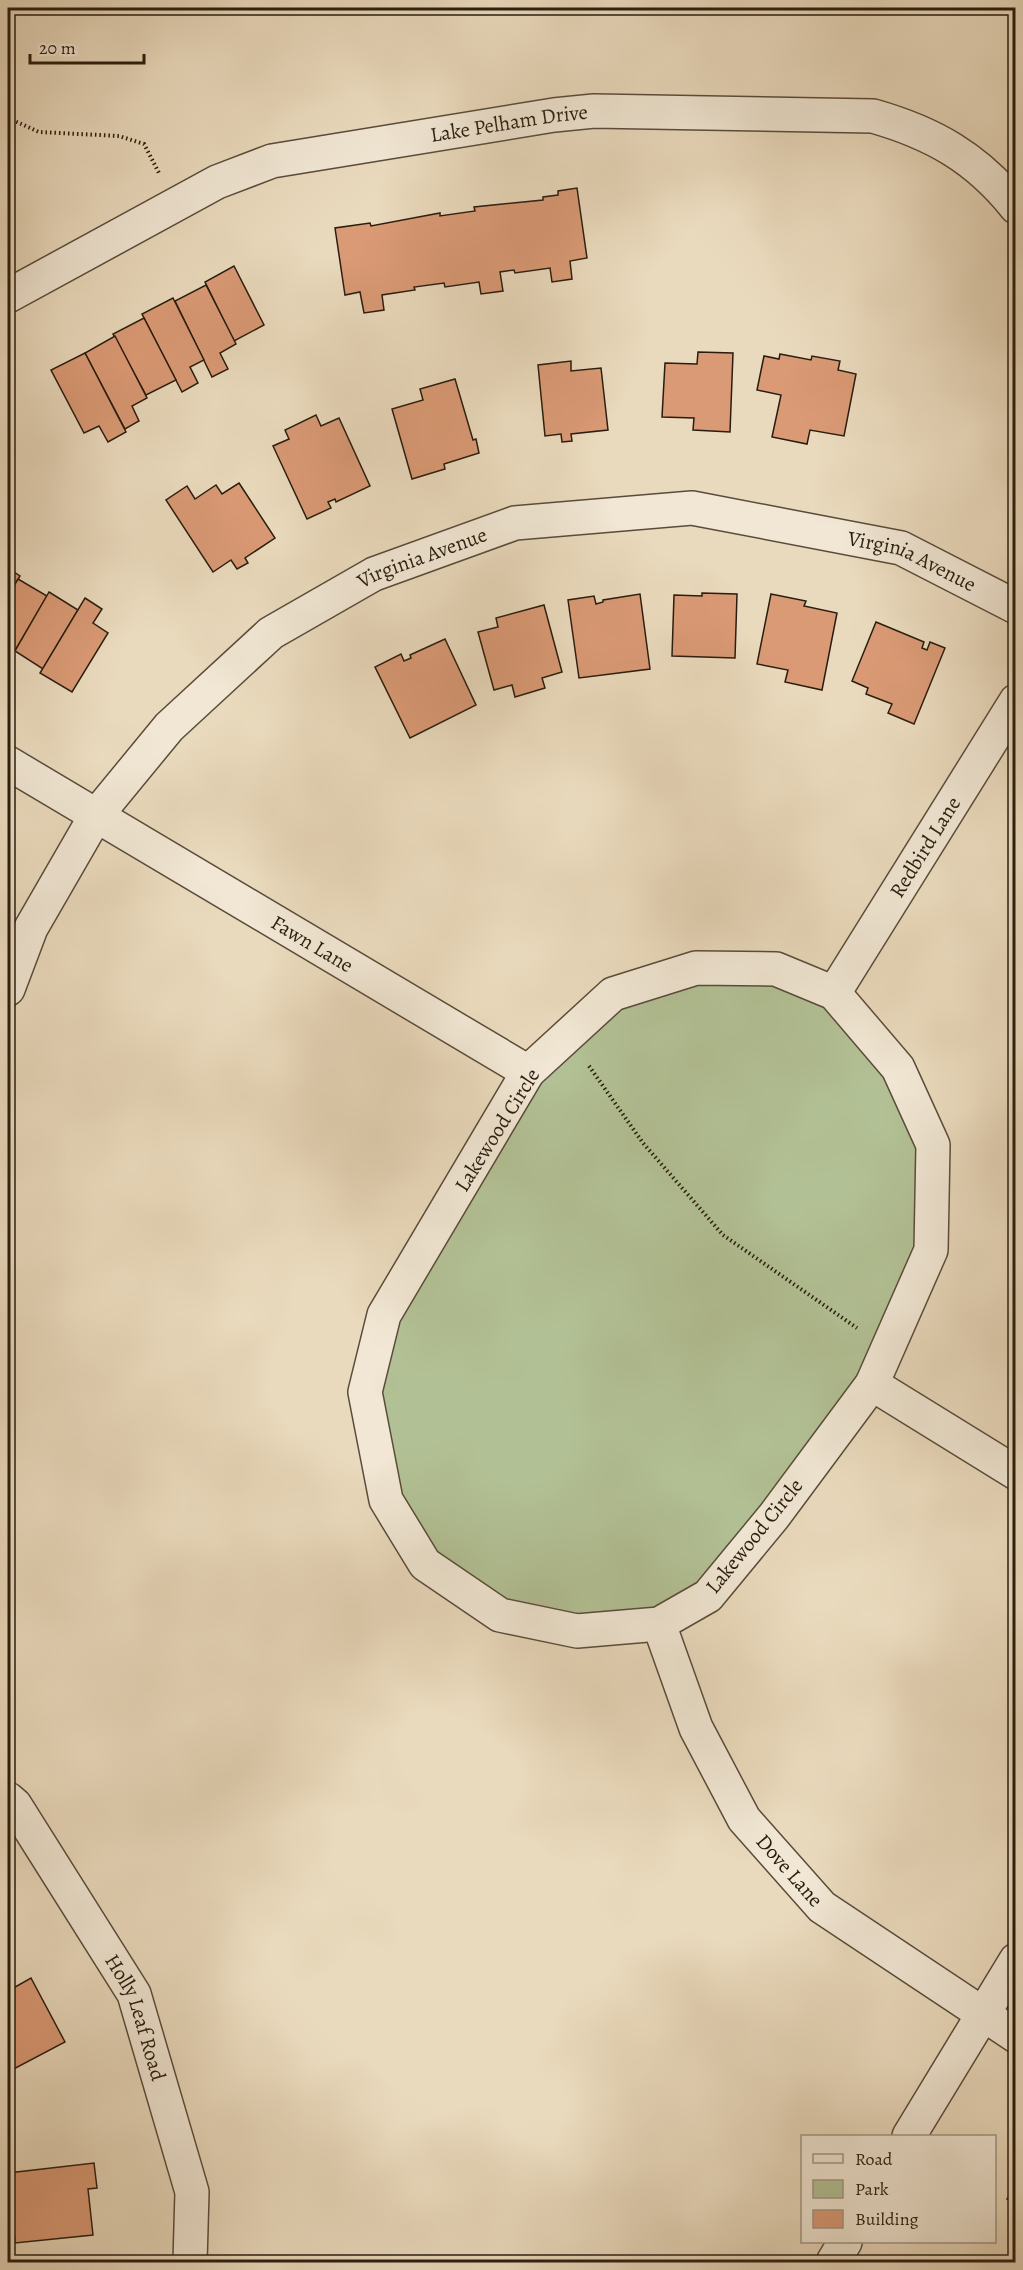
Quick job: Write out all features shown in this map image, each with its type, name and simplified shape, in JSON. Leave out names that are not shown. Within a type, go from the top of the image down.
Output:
[{"type":"street","name":"Lake Pelham Drive","points":[[8,296],[217,182],[272,161],[554,115],[594,111],[873,116],[909,126],[959,153],[1003,192],[1016,207]]},
{"type":"street","name":"Virginia Avenue","points":[[8,989],[31,928],[95,817],[169,727],[271,633],[374,574],[516,523],[692,508],[901,548],[1016,606]]},
{"type":"street","name":"Redbird Lane","points":[[834,993],[1016,700]]},
{"type":"street","name":"Fawn Lane","points":[[8,763],[95,817],[528,1072]]},
{"type":"street","name":"Lakewood Circle","points":[[696,968],[776,969],[834,993],[898,1068],[933,1145],[931,1250],[872,1384],[774,1516],[708,1596],[659,1624],[577,1631],[500,1615],[426,1564],[386,1500],[365,1392],[384,1316],[528,1072],[556,1046],[613,994],[696,968]]},
{"type":"street","points":[[872,1384],[1016,1473]]},
{"type":"street","name":"Dove Lane","points":[[659,1624],[696,1728],[744,1820],[822,1907],[981,2016],[1016,2036]]},
{"type":"street","name":"Holly Leaf Road","points":[[8,1798],[15,1804],[134,1994],[192,2192],[190,2262]]},
{"type":"street","points":[[910,2135],[1016,1960]]},
{"type":"street","points":[[833,2262],[844,2243]]},
{"type":"path","points":[[8,118],[39,132],[119,136],[144,144],[176,204]]},
{"type":"path","points":[[556,1046],[584,1058],[643,1143],[723,1235],[888,1349]]},
{"type":"green space","points":[[696,968],[834,993],[910,1095],[931,1250],[872,1384],[708,1596],[659,1624],[527,1620],[425,1564],[379,1464],[384,1315],[528,1072],[613,994]]},
{"type":"building","points":[[577,188],[587,258],[570,261],[572,279],[552,282],[550,268],[515,273],[514,270],[500,272],[503,291],[481,294],[479,282],[445,287],[444,283],[414,287],[415,290],[382,295],[384,310],[364,313],[360,292],[345,295],[335,228],[370,223],[371,226],[440,213],[440,216],[475,211],[474,207],[543,200],[543,197],[558,195],[558,191]]},
{"type":"building","points":[[234,266],[264,325],[234,341],[205,282]]},
{"type":"building","points":[[206,285],[236,344],[220,353],[228,369],[212,377],[175,301]]},
{"type":"building","points":[[173,298],[204,360],[190,367],[198,383],[182,392],[142,314]]},
{"type":"building","points":[[144,318],[176,380],[146,395],[113,334]]},
{"type":"building","points":[[115,336],[147,398],[132,406],[139,421],[125,429],[85,353]]},
{"type":"building","points":[[698,352],[733,353],[730,432],[693,430],[694,418],[662,417],[665,363],[697,364]]},
{"type":"building","points":[[85,353],[126,432],[108,442],[99,426],[84,433],[51,370]]},
{"type":"building","points":[[780,354],[811,360],[812,356],[840,361],[838,370],[856,374],[844,436],[810,430],[807,444],[772,437],[781,395],[757,390],[764,356],[779,359]]},
{"type":"building","points":[[571,361],[571,371],[601,368],[608,430],[571,434],[572,441],[562,442],[561,434],[545,436],[538,365]]},
{"type":"building","points":[[455,379],[479,453],[444,464],[445,469],[412,479],[392,409],[423,400],[420,389]]},
{"type":"building","points":[[316,415],[321,426],[339,418],[370,486],[336,502],[335,499],[328,502],[331,508],[307,519],[273,446],[289,439],[285,430]]},
{"type":"building","points":[[239,483],[275,538],[245,558],[248,563],[237,569],[231,560],[213,572],[166,500],[187,486],[195,499],[216,485],[222,494]]},
{"type":"building","points":[[8,568],[20,576],[8,596]]},
{"type":"building","points":[[18,579],[47,596],[13,654],[8,650],[8,596]]},
{"type":"building","points":[[49,592],[78,610],[43,669],[15,651]]},
{"type":"building","points":[[702,593],[737,594],[735,658],[672,656],[674,595],[702,596]]},
{"type":"building","points":[[640,594],[650,669],[579,678],[568,600],[594,596],[596,604],[603,600]]},
{"type":"building","points":[[771,594],[806,601],[804,606],[837,613],[822,690],[785,682],[788,670],[757,664]]},
{"type":"building","points":[[85,598],[102,609],[93,623],[108,633],[72,692],[40,673]]},
{"type":"building","points":[[544,605],[562,672],[542,678],[545,688],[515,697],[512,685],[494,690],[478,632],[498,627],[496,618]]},
{"type":"building","points":[[876,622],[924,642],[922,648],[927,650],[930,642],[945,648],[914,724],[888,713],[892,704],[866,694],[868,688],[852,681]]},
{"type":"building","points":[[445,639],[476,705],[410,738],[375,667],[401,654],[404,661],[411,658],[410,655]]},
{"type":"building","points":[[31,1978],[65,2042],[8,2072],[8,1991]]},
{"type":"building","points":[[94,2163],[97,2188],[88,2189],[93,2235],[15,2243],[12,2210],[8,2211],[8,2173]]},
{"type":"building","points":[[1016,2186],[1016,2204],[1007,2199]]}]
